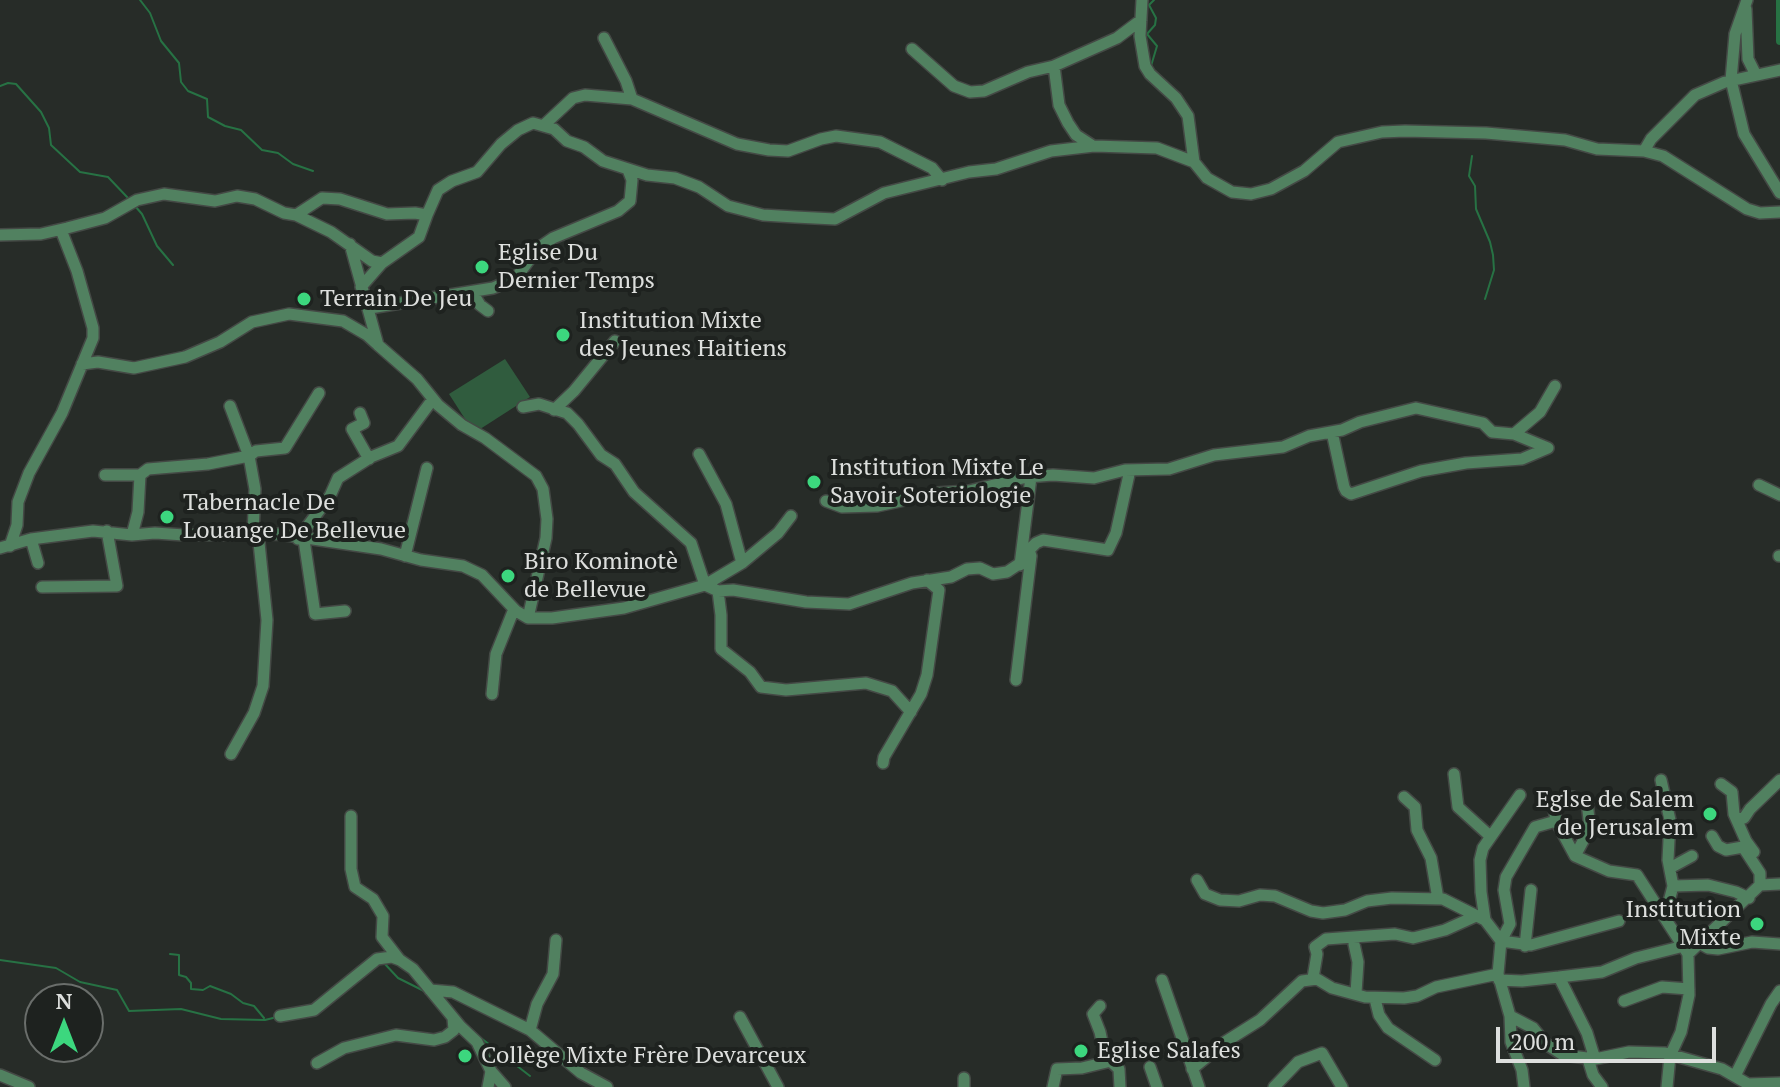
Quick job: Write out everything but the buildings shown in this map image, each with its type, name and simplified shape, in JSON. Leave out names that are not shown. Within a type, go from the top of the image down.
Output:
[{"type":"street","points":[[1142,0],[1140,36],[1145,66],[1176,98],[1188,116],[1194,162]]},
{"type":"street","points":[[1747,0],[1748,59],[1756,75]]},
{"type":"street","points":[[1747,0],[1735,34],[1731,80],[1744,134],[1780,193]]},
{"type":"street","points":[[912,49],[954,86],[970,92],[984,91],[1028,72],[1054,66],[1117,38],[1141,20]]},
{"type":"street","points":[[604,38],[632,99]]},
{"type":"street","points":[[1054,66],[1059,105],[1076,135],[1094,146]]},
{"type":"street","points":[[1644,151],[1651,139],[1695,95],[1731,80],[1780,70]]},
{"type":"street","points":[[544,125],[573,98],[585,95],[632,99],[737,144],[769,150],[788,151],[836,136],[880,142],[932,168],[942,180]]},
{"type":"street","points":[[361,287],[382,263],[419,237],[438,190],[477,172],[501,144],[533,123],[554,129],[567,141],[584,147],[603,161],[647,175],[675,178],[699,187],[728,206],[763,215],[835,219],[884,193],[969,172],[996,169],[1051,151],[1094,146],[1157,148],[1194,162],[1207,178],[1232,192],[1251,194],[1271,189],[1304,171],[1338,142],[1382,132],[1486,133],[1565,140],[1597,149],[1644,151],[1663,156],[1747,209],[1760,213],[1780,212]]},
{"type":"street","points":[[370,308],[493,288],[516,278],[537,249],[553,238],[618,211],[630,201],[632,180],[628,170]]},
{"type":"street","points":[[0,235],[61,230],[105,218],[137,200],[164,194],[215,201],[237,196],[255,199],[284,213],[296,215],[350,244],[372,261],[382,263]]},
{"type":"street","points":[[296,215],[322,198],[340,199],[387,214],[427,215]]},
{"type":"street","points":[[5,547],[17,525],[18,502],[29,473],[62,413],[93,338],[77,271],[61,230]]},
{"type":"street","points":[[350,244],[378,345]]},
{"type":"street","points":[[472,292],[488,311]]},
{"type":"street","points":[[82,364],[98,362],[134,368],[179,358],[220,342],[252,322],[289,314],[343,321],[367,335],[417,379],[433,399],[462,425],[536,476],[543,489],[546,538],[528,618]]},
{"type":"street","points":[[554,410],[615,341]]},
{"type":"street","points":[[1514,434],[1540,412],[1555,386]]},
{"type":"street","points":[[105,475],[140,475],[148,469],[208,464],[249,456],[256,451],[285,448],[319,393]]},
{"type":"street","points":[[345,611],[315,614],[301,539],[330,496],[338,478],[398,446],[433,399]]},
{"type":"street","points":[[523,407],[539,404],[567,413],[601,455],[615,464],[634,492],[691,543],[705,585],[718,591],[733,590],[806,602],[849,604],[927,580],[951,577],[967,569],[980,568],[993,574],[1007,572],[1031,556]]},
{"type":"street","points":[[230,406],[249,456],[255,489],[256,533],[267,620],[263,686],[254,713],[231,754]]},
{"type":"street","points":[[826,501],[842,507],[877,506],[1031,477],[1094,478],[1130,470],[1169,469],[1214,455],[1283,447],[1309,436],[1416,408],[1483,423],[1492,432],[1514,434],[1548,448],[1522,459],[1466,463],[1421,471],[1351,494],[1344,487],[1332,432]]},
{"type":"street","points":[[360,413],[364,423],[352,429],[369,459]]},
{"type":"street","points":[[699,454],[726,504],[742,563]]},
{"type":"street","points":[[405,556],[427,468]]},
{"type":"street","points":[[1016,680],[1031,556],[1029,550],[1043,540],[1108,550],[1116,533],[1130,470]]},
{"type":"street","points":[[132,535],[138,512],[140,475]]},
{"type":"street","points":[[1020,565],[1031,477]]},
{"type":"street","points":[[1759,485],[1780,495]]},
{"type":"street","points":[[5,547],[31,539],[107,531],[132,535],[256,533],[381,549],[463,566],[482,575],[514,609],[528,618],[571,617],[624,608],[705,585],[742,563],[778,533],[791,516]]},
{"type":"street","points":[[42,587],[117,586],[107,531]]},
{"type":"street","points":[[0,536],[5,547]]},
{"type":"street","points":[[31,539],[38,563]]},
{"type":"street","points":[[883,763],[921,694],[927,675],[939,590],[927,580]]},
{"type":"street","points":[[718,591],[721,649],[750,672],[761,687],[786,690],[866,683],[892,691],[911,712]]},
{"type":"street","points":[[492,694],[496,654],[514,609]]},
{"type":"street","points":[[1454,774],[1458,807],[1490,836]]},
{"type":"street","points":[[1661,780],[1670,820],[1673,886],[1665,917]]},
{"type":"street","points":[[1738,819],[1744,818],[1780,780]]},
{"type":"street","points":[[1721,784],[1732,792],[1732,807],[1754,852],[1756,867]]},
{"type":"street","points":[[1480,918],[1480,860],[1483,848],[1520,795]]},
{"type":"street","points":[[1404,797],[1415,807],[1417,830],[1431,858],[1438,899]]},
{"type":"street","points":[[1573,797],[1554,809],[1556,821],[1575,856],[1609,871],[1637,875],[1686,950],[1689,989],[1684,1023],[1670,1056],[1667,1087]]},
{"type":"street","points":[[1575,856],[1590,828],[1587,802]]},
{"type":"street","points":[[351,816],[355,887],[373,899],[383,916],[382,937],[400,960]]},
{"type":"street","points":[[1524,1087],[1522,1070],[1511,1042],[1510,1016],[1499,977],[1501,941],[1510,924],[1504,890],[1510,868],[1535,827],[1556,821]]},
{"type":"street","points":[[1192,1069],[1225,1042],[1258,1022],[1297,984],[1313,978],[1332,988],[1375,999],[1417,996],[1436,987],[1499,977],[1522,981],[1602,972],[1644,956],[1686,950],[1699,943],[1760,885],[1760,873],[1743,847],[1726,850],[1718,846],[1712,836]]},
{"type":"street","points":[[1670,868],[1692,856]]},
{"type":"street","points":[[1197,880],[1212,899],[1239,901],[1260,895],[1275,896],[1323,913],[1380,899],[1438,899],[1453,903],[1480,918],[1501,941],[1525,946],[1619,921]]},
{"type":"street","points":[[1760,885],[1780,884]]},
{"type":"street","points":[[1673,886],[1708,885],[1749,898]]},
{"type":"street","points":[[1525,946],[1531,890]]},
{"type":"street","points":[[1313,978],[1315,947],[1326,939],[1395,934],[1413,938],[1480,918]]},
{"type":"street","points":[[530,1030],[537,1004],[553,974],[556,940]]},
{"type":"street","points":[[1699,943],[1718,949],[1752,942],[1780,944]]},
{"type":"street","points":[[1354,944],[1359,965],[1356,993]]},
{"type":"street","points":[[280,1016],[314,1010],[377,959],[392,957],[413,969],[477,1042],[491,1071],[505,1087]]},
{"type":"street","points":[[1559,977],[1587,1033],[1593,1075],[1602,1087]]},
{"type":"street","points":[[1162,980],[1199,1087]]},
{"type":"street","points":[[1624,1001],[1662,987],[1689,989]]},
{"type":"street","points":[[430,990],[453,992],[530,1030],[581,1073],[607,1087]]},
{"type":"street","points":[[1736,1074],[1780,991]]},
{"type":"street","points":[[1375,999],[1379,1015],[1388,1028],[1435,1060]]},
{"type":"street","points":[[1100,1006],[1093,1014],[1105,1056],[1119,1069],[1120,1087]]},
{"type":"street","points":[[1510,1016],[1533,1028],[1554,1051],[1591,1059],[1629,1052],[1657,1052],[1736,1074],[1746,1085],[1780,1083]]},
{"type":"street","points":[[740,1017],[778,1087]]},
{"type":"street","points":[[317,1063],[344,1048],[396,1035],[434,1040],[445,1037],[454,1030],[453,1018]]},
{"type":"street","points":[[1274,1087],[1298,1062],[1322,1053],[1342,1087]]},
{"type":"street","points":[[1053,1087],[1057,1069],[1082,1068],[1111,1061]]},
{"type":"street","points":[[1150,1067],[1157,1087]]},
{"type":"street","points":[[488,1087],[491,1071]]},
{"type":"street","points":[[0,1075],[29,1087]]},
{"type":"green space","points":[[505,359],[530,397],[474,433],[449,394]]},
{"type":"waterway","points":[[140,0],[150,13],[161,41],[179,63],[181,82],[188,91],[207,99],[208,117],[241,130],[262,150],[278,153],[293,164],[313,171]]},
{"type":"waterway","points":[[1151,66],[1157,46],[1147,34],[1155,25],[1156,18],[1149,5],[1154,0]]},
{"type":"waterway","points":[[1780,0],[1780,41]]},
{"type":"waterway","points":[[0,86],[16,84],[41,112],[49,128],[51,145],[80,172],[108,177],[128,198]]},
{"type":"waterway","points":[[1472,156],[1469,176],[1475,186],[1476,209],[1493,255],[1494,270],[1485,299]]},
{"type":"waterway","points":[[135,206],[157,246],[173,265]]},
{"type":"waterway","points":[[170,954],[179,955],[179,975],[186,977],[191,989],[203,990],[210,986],[231,994],[243,1003],[254,1006],[264,1018]]},
{"type":"waterway","points":[[0,960],[56,968],[80,982],[117,990],[129,1011],[181,1009],[221,1019],[265,1020],[277,1017]]},
{"type":"waterway","points":[[384,963],[398,978],[424,991]]},
{"type":"waterway","points":[[481,1038],[530,1076]]},
{"type":"place","name":"Eglise Du Dernier Temps","points":[[482,267]]},
{"type":"place","name":"Terrain De Jeu","points":[[304,299]]},
{"type":"place","name":"Institution Mixte des Jeunes Haitiens","points":[[563,335]]},
{"type":"place","name":"Institution Mixte Le Savoir Soteriologie","points":[[814,482]]},
{"type":"place","name":"Tabernacle De Louange De Bellevue","points":[[167,517]]},
{"type":"place","name":"Biro Kominotè de Bellevue","points":[[508,576]]},
{"type":"place","name":"Eglse de Salem de Jerusalem","points":[[1710,814]]},
{"type":"place","name":"Institution Mixte","points":[[1757,924]]},
{"type":"place","name":"Eglise Salafes","points":[[1081,1051]]},
{"type":"place","name":"Collège Mixte Frère Devarceux","points":[[465,1056]]}]
